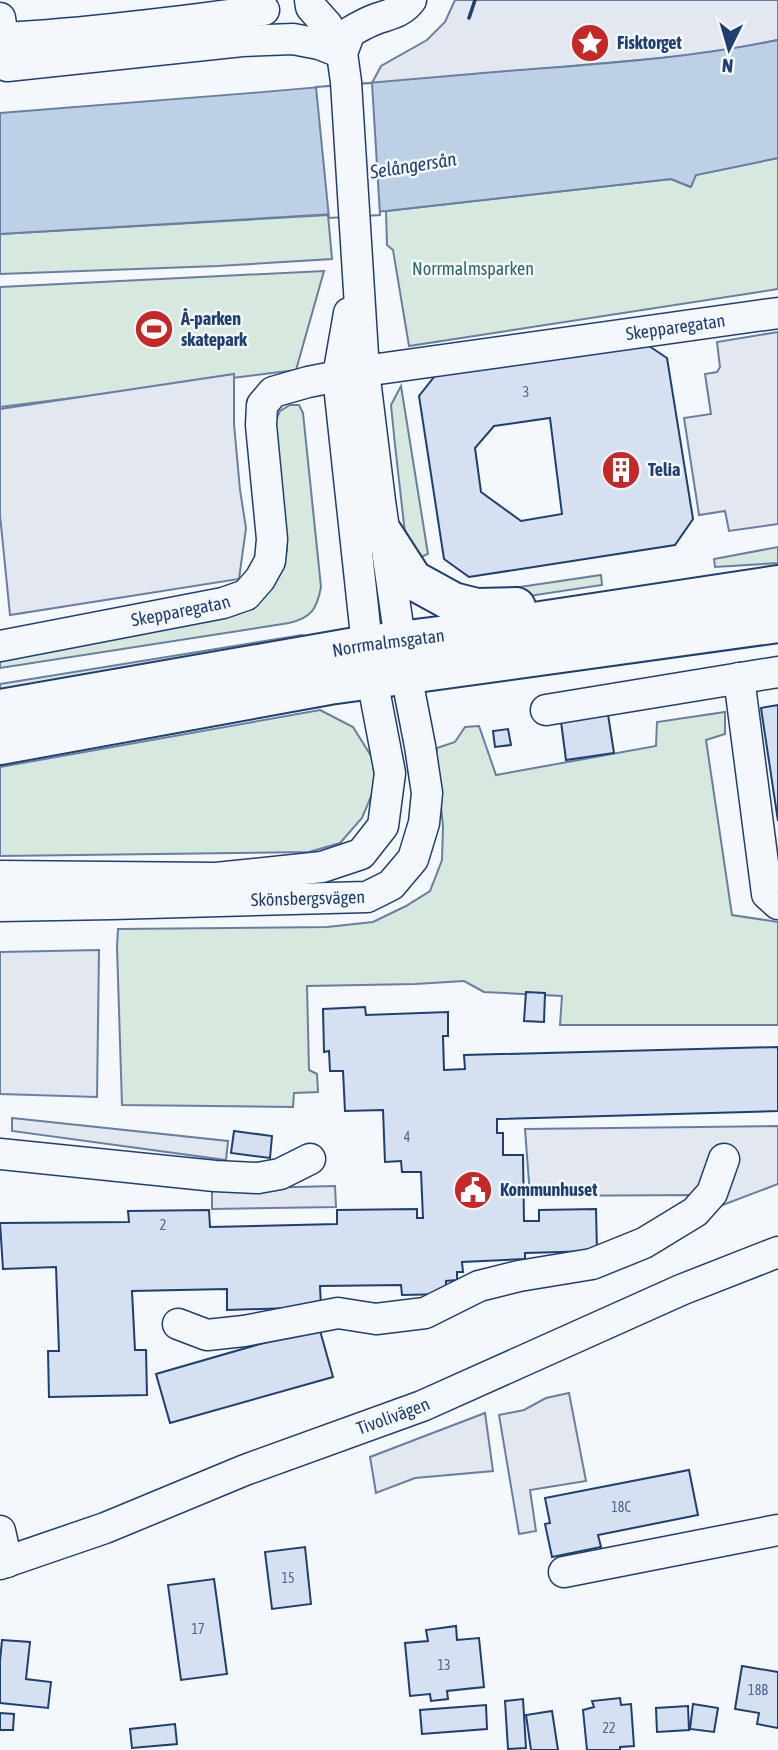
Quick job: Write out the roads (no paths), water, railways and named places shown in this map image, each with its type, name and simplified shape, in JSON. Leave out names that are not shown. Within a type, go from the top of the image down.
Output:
[{"type":"main road","points":[[384,535],[413,580],[453,602],[477,608],[532,606],[707,573],[778,574]]},
{"type":"main road","name":"Norrmalmsgatan","points":[[0,745],[321,687],[456,634],[778,585]]},
{"type":"main road","name":"Norrmalmsgatan","points":[[0,709],[386,660],[460,668],[778,623]]},
{"type":"street","points":[[310,0],[311,7],[327,25],[342,53]]},
{"type":"street","points":[[342,53],[350,32],[372,20],[391,15],[406,7],[411,0]]},
{"type":"street","points":[[3,40],[219,18],[245,2],[290,21],[342,53]]},
{"type":"street","points":[[3,40],[293,39],[319,44],[342,53]]},
{"type":"street","name":"Skönsbergsvägen","points":[[0,906],[367,897],[391,885],[413,859],[425,823],[427,793],[420,746],[386,660],[351,373],[358,257],[342,53]]},
{"type":"street","name":"Skepparegatan","points":[[0,646],[223,603],[246,595],[260,579],[270,561],[272,539],[261,425],[262,405],[273,392],[351,373],[778,313]]},
{"type":"street","name":"Skönsbergsvägen","points":[[0,876],[216,878],[322,867],[361,855],[383,826],[390,773],[384,535],[351,373]]},
{"type":"street","points":[[546,710],[778,672]]},
{"type":"street","points":[[739,678],[767,894],[778,904]]},
{"type":"street","points":[[0,1154],[258,1178],[279,1174],[310,1159]]},
{"type":"street","points":[[178,1324],[207,1335],[244,1331],[338,1313],[376,1319],[425,1313],[479,1286],[519,1276],[592,1264],[644,1243],[695,1212],[712,1193],[724,1160]]},
{"type":"street","name":"Tivolivägen","points":[[4,1563],[105,1528],[244,1470],[422,1406],[681,1290],[778,1252]]},
{"type":"street","points":[[564,1572],[778,1530]]},
{"type":"street","points":[[0,1531],[4,1563]]},
{"type":"water","name":"Selångersån","points":[[778,40],[778,158],[696,175],[691,187],[671,179],[386,211],[0,234],[0,113],[625,61],[702,53]]},
{"type":"place","name":"Fisktorget","points":[[590,43]]},
{"type":"place","name":"Å-parken skatepark","points":[[154,329]]},
{"type":"place","name":"Telia","points":[[621,470]]},
{"type":"place","name":"Kommunhuset","points":[[473,1190]]},
{"type":"park label","name":"Norrmalmsparken","points":[[473,269]]}]
